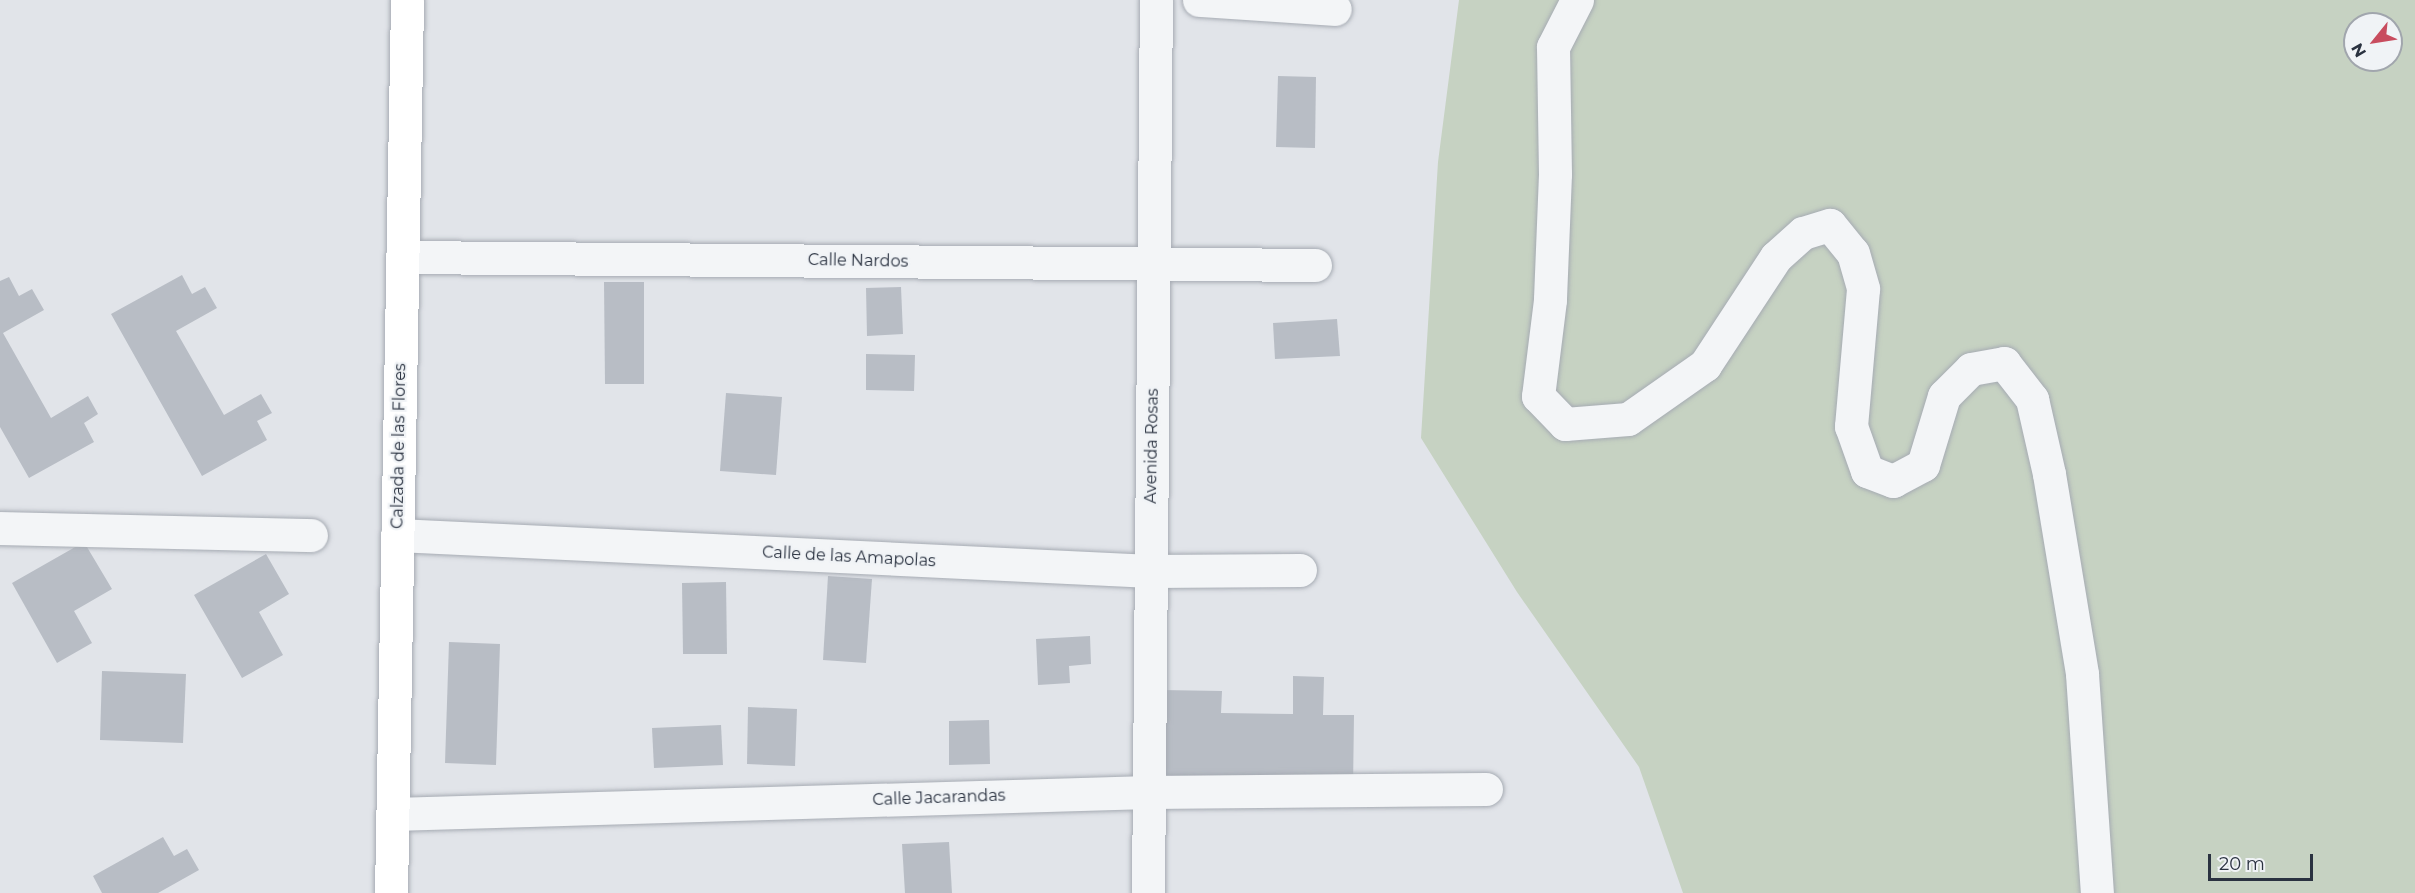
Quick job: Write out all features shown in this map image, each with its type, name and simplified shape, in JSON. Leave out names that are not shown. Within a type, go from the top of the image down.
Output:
[{"type":"main road","name":"Calzada de las Flores","points":[[392,893],[407,0]]},
{"type":"street","name":"Avenida Rosas","points":[[1148,893],[1156,0]]},
{"type":"street","points":[[1199,0],[1335,9]]},
{"type":"street","points":[[1577,0],[1553,47],[1555,174],[1550,300],[1538,396],[1565,424],[1628,419],[1705,365],[1776,257],[1803,233],[1830,225],[1853,253],[1863,289],[1851,426],[1867,471],[1893,481],[1923,465],[1944,396],[1971,369],[2004,363],[2032,399],[2049,474],[2082,674],[2097,893]]},
{"type":"street","name":"Calle Nardos","points":[[402,257],[1315,265]]},
{"type":"street","points":[[0,528],[311,535]]},
{"type":"street","name":"Calle de las Amapolas","points":[[398,535],[1151,572],[1300,570]]},
{"type":"street","name":"Calle Jacarandas","points":[[393,814],[1149,792],[1486,789]]},
{"type":"green space","points":[[1459,0],[2415,0],[2415,893],[1683,893],[1639,767],[1517,592],[1421,438],[1438,162]]},
{"type":"building","points":[[1278,76],[1316,77],[1315,148],[1276,147]]},
{"type":"building","points":[[182,275],[192,294],[205,287],[217,308],[176,331],[224,415],[261,394],[272,413],[257,421],[267,440],[202,476],[111,314]]},
{"type":"building","points":[[9,277],[19,296],[32,289],[44,310],[3,333],[51,418],[88,396],[98,414],[84,423],[94,442],[29,478],[0,427],[0,281]]},
{"type":"building","points":[[604,282],[644,282],[644,384],[605,384]]},
{"type":"building","points":[[901,287],[903,334],[867,336],[866,288]]},
{"type":"building","points":[[1337,319],[1340,356],[1275,359],[1273,323]]},
{"type":"building","points":[[866,354],[915,355],[914,391],[866,390]]},
{"type":"building","points":[[726,393],[782,397],[776,475],[720,471]]},
{"type":"building","points":[[84,542],[112,589],[74,611],[92,643],[57,663],[12,583]]},
{"type":"building","points":[[266,554],[289,594],[259,612],[283,655],[242,678],[194,595]]},
{"type":"building","points":[[828,576],[872,579],[866,663],[823,660]]},
{"type":"building","points":[[726,582],[727,654],[683,654],[682,583]]},
{"type":"building","points":[[1090,636],[1091,664],[1069,666],[1070,683],[1038,685],[1036,639]]},
{"type":"building","points":[[449,642],[500,644],[496,765],[445,763]]},
{"type":"building","points":[[102,671],[186,674],[183,743],[100,740]]},
{"type":"building","points":[[1293,676],[1324,677],[1323,715],[1354,715],[1353,789],[1160,782],[1161,690],[1222,691],[1221,713],[1293,714]]},
{"type":"building","points":[[748,707],[797,709],[795,766],[747,764]]},
{"type":"building","points":[[989,720],[990,764],[949,765],[949,721]]},
{"type":"building","points":[[721,725],[723,765],[654,768],[652,728]]},
{"type":"building","points":[[163,837],[174,856],[187,849],[199,870],[158,893],[102,893],[93,876]]},
{"type":"building","points":[[949,842],[952,893],[905,893],[902,844]]}]
